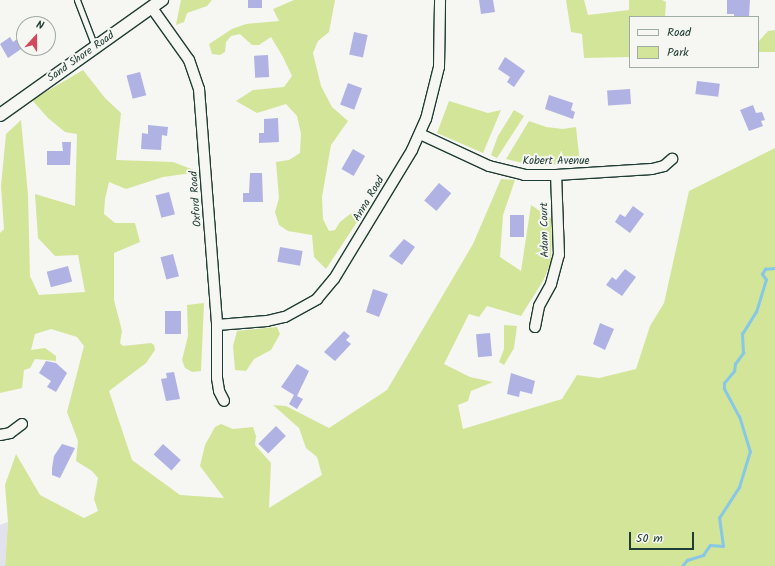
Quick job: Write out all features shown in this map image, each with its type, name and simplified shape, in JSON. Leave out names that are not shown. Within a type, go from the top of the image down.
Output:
[{"type":"street","name":"Sand Shore Road","points":[[0,115],[162,0]]},
{"type":"street","name":"Anna Road","points":[[217,325],[267,321],[285,317],[302,309],[321,295],[334,279],[420,134],[437,80],[440,53],[440,0]]},
{"type":"street","name":"Oxford Road","points":[[152,8],[189,60],[199,89],[217,325],[217,378],[219,391],[224,400]]},
{"type":"street","name":"Kobert Avenue","points":[[420,134],[496,169],[524,175],[556,175],[652,169],[664,166],[672,159]]},
{"type":"street","name":"Adam Court","points":[[535,327],[539,306],[551,284],[559,255],[556,175]]},
{"type":"street","points":[[0,435],[10,433],[22,424]]},
{"type":"lane","points":[[77,0],[95,48]]},
{"type":"shaded area","points":[[8,522],[5,566],[0,566],[0,525]]},
{"type":"green space","points":[[181,0],[212,0],[207,6],[187,13],[184,22],[176,25]]},
{"type":"green space","points":[[294,0],[335,0],[329,32],[318,41],[313,53],[321,86],[332,107],[348,121],[331,145],[322,197],[323,219],[329,231],[335,230],[340,222],[354,211],[361,216],[326,269],[314,257],[312,235],[288,231],[279,225],[275,212],[279,198],[276,162],[289,160],[300,153],[301,134],[297,116],[286,104],[257,113],[236,101],[253,90],[284,87],[292,76],[283,57],[271,37],[259,45],[252,45],[240,34],[231,36],[226,42],[225,52],[220,55],[212,54],[209,44],[232,29],[246,24],[279,21],[273,9]]},
{"type":"green space","points":[[566,0],[584,0],[588,15],[629,10],[629,0],[662,0],[666,2],[665,16],[629,16],[629,57],[584,58],[582,34],[571,32]]},
{"type":"green space","points":[[775,30],[775,52],[759,52],[759,41],[768,31]]},
{"type":"green space","points":[[83,70],[105,98],[121,113],[116,160],[173,162],[199,172],[163,177],[126,189],[109,182],[105,199],[104,214],[115,223],[135,223],[140,242],[114,253],[114,300],[122,331],[120,343],[123,346],[151,343],[154,345],[155,350],[146,363],[109,391],[132,460],[180,495],[224,498],[200,466],[205,445],[215,427],[221,424],[233,429],[253,427],[256,436],[255,445],[271,463],[269,508],[322,475],[317,457],[306,448],[299,428],[273,405],[286,406],[329,428],[387,390],[473,244],[501,179],[515,180],[503,215],[500,257],[521,271],[531,205],[552,219],[551,262],[543,281],[521,316],[487,306],[479,317],[469,314],[444,364],[470,377],[493,382],[471,391],[468,401],[458,405],[463,429],[562,399],[577,375],[599,378],[636,369],[650,326],[664,303],[689,191],[775,148],[775,566],[5,566],[8,522],[5,485],[16,454],[40,495],[84,518],[98,511],[94,499],[98,478],[92,471],[76,461],[78,441],[67,412],[84,346],[77,337],[51,329],[35,334],[31,350],[45,348],[56,356],[56,361],[35,359],[30,368],[24,370],[22,388],[0,393],[0,233],[4,229],[1,186],[6,134],[21,120],[28,195],[30,276],[39,295],[85,292],[78,255],[55,256],[38,238],[35,194],[75,206],[77,134],[65,132],[48,118],[32,100]]},
{"type":"green space","points":[[449,101],[488,113],[501,110],[483,153],[437,133]]},
{"type":"green space","points":[[514,110],[524,116],[497,158],[491,155],[498,136]]},
{"type":"green space","points":[[529,121],[546,127],[563,129],[576,127],[580,164],[532,165],[506,159]]},
{"type":"green space","points":[[204,303],[201,371],[192,372],[185,368],[182,360],[188,336],[187,305]]},
{"type":"green space","points":[[504,325],[517,326],[514,348],[504,365],[499,362],[504,349]]},
{"type":"green space","points":[[277,327],[280,334],[271,350],[254,359],[246,371],[235,370],[233,346],[237,331]]},
{"type":"building","points":[[248,0],[262,0],[262,8],[248,8]]},
{"type":"building","points":[[479,0],[493,0],[495,12],[481,14]]},
{"type":"building","points":[[727,0],[750,0],[749,16],[734,16],[734,14],[727,14]]},
{"type":"building","points":[[354,32],[368,35],[363,57],[349,54]]},
{"type":"building","points":[[10,37],[13,42],[16,40],[16,52],[8,58],[0,44]]},
{"type":"building","points":[[268,55],[269,77],[255,78],[254,56]]},
{"type":"building","points":[[505,57],[525,71],[514,87],[507,82],[510,77],[498,69]]},
{"type":"building","points":[[140,72],[146,95],[133,99],[126,76]]},
{"type":"building","points":[[697,81],[720,84],[718,97],[695,94]]},
{"type":"building","points":[[348,83],[362,88],[354,110],[340,105]]},
{"type":"building","points":[[630,89],[631,104],[608,106],[607,91]]},
{"type":"building","points":[[549,95],[573,103],[571,110],[575,112],[573,119],[545,109]]},
{"type":"building","points":[[753,105],[756,113],[762,112],[765,120],[761,121],[763,126],[749,131],[740,110]]},
{"type":"building","points":[[278,118],[279,142],[259,143],[259,133],[264,133],[264,119]]},
{"type":"building","points":[[148,125],[168,127],[167,136],[162,135],[161,150],[141,149],[142,133],[148,134]]},
{"type":"building","points":[[62,142],[71,142],[70,165],[47,165],[47,151],[63,151]]},
{"type":"building","points":[[353,149],[365,156],[354,176],[342,169]]},
{"type":"building","points":[[250,173],[262,173],[263,202],[243,202],[243,193],[249,193]]},
{"type":"building","points":[[439,183],[451,193],[436,211],[424,201]]},
{"type":"building","points":[[169,192],[175,214],[161,218],[155,196]]},
{"type":"building","points":[[633,206],[644,214],[630,233],[615,222],[620,214],[625,217]]},
{"type":"building","points":[[510,215],[524,215],[524,237],[510,237]]},
{"type":"building","points":[[404,239],[415,247],[402,265],[389,256]]},
{"type":"building","points":[[280,247],[303,251],[300,266],[277,262]]},
{"type":"building","points":[[173,254],[179,276],[166,280],[160,257]]},
{"type":"building","points":[[68,266],[72,281],[51,287],[47,272]]},
{"type":"building","points":[[625,269],[636,277],[622,296],[606,285],[612,277],[616,280]]},
{"type":"building","points":[[373,289],[388,294],[379,317],[366,312]]},
{"type":"building","points":[[165,311],[181,311],[181,334],[165,334]]},
{"type":"building","points":[[600,323],[614,329],[605,350],[593,344]]},
{"type":"building","points":[[344,331],[350,336],[346,340],[351,344],[335,361],[324,352]]},
{"type":"building","points":[[490,333],[492,356],[478,357],[476,334]]},
{"type":"building","points":[[46,361],[56,363],[67,373],[56,392],[47,387],[51,381],[39,373]]},
{"type":"building","points":[[297,364],[309,371],[297,396],[303,399],[297,409],[289,404],[294,395],[281,387]]},
{"type":"building","points":[[174,372],[180,399],[166,401],[161,379],[167,378],[166,373]]},
{"type":"building","points":[[511,373],[535,381],[532,394],[520,391],[519,397],[507,394]]},
{"type":"building","points":[[276,426],[286,436],[268,454],[258,444]]},
{"type":"building","points":[[62,444],[75,448],[60,478],[52,475],[52,468],[54,456]]},
{"type":"building","points":[[163,444],[181,460],[171,470],[154,454]]},
{"type":"waterway","points":[[682,566],[687,560],[703,555],[710,545],[723,546],[719,518],[739,487],[750,452],[739,417],[724,389],[724,383],[734,371],[735,364],[743,353],[742,334],[756,312],[766,280],[762,274],[765,269],[775,268]]}]
